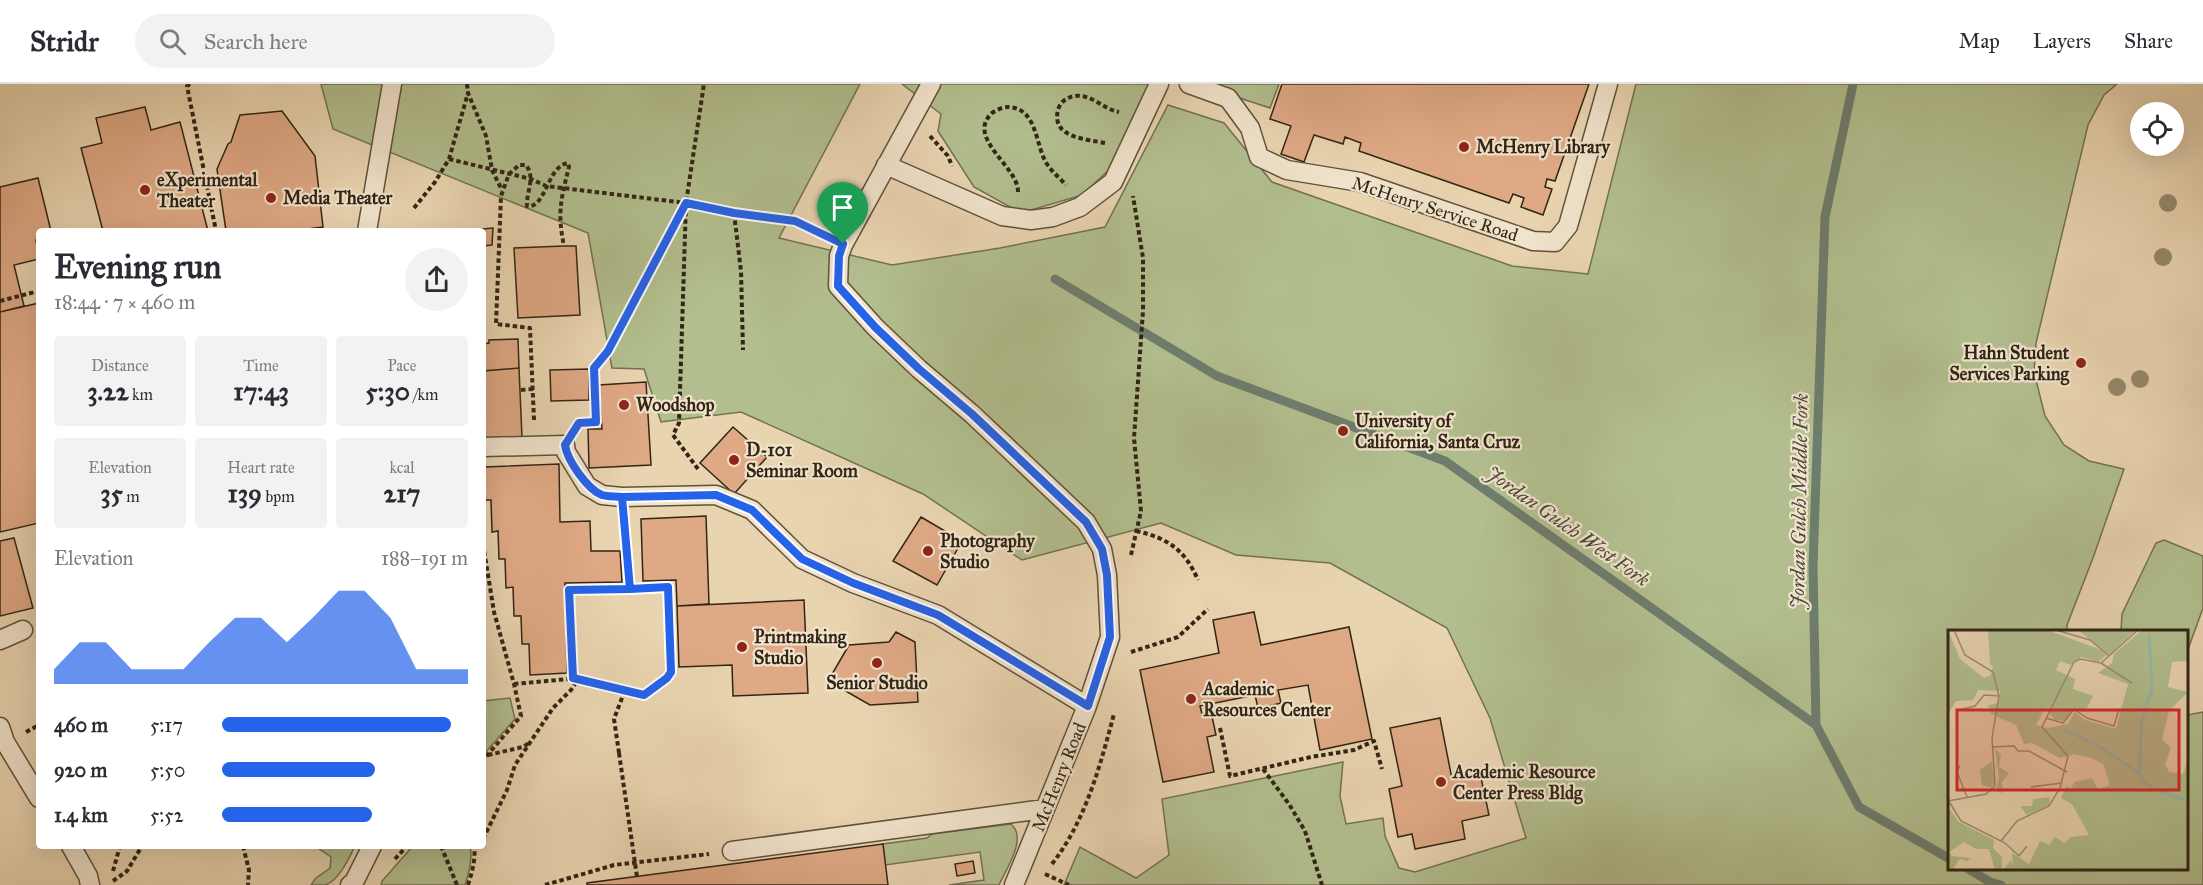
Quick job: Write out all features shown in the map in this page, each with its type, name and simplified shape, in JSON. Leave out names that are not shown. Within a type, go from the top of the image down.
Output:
[{"type":"lane","points":[[368,228],[392,84]]},
{"type":"lane","points":[[886,165],[1002,216],[1031,220],[1053,217],[1080,207],[1113,182],[1159,84]]},
{"type":"lane","name":"McHenry Service Road","points":[[1189,84],[1228,98],[1250,128],[1259,158],[1287,170],[1360,182],[1533,241],[1556,242],[1568,226],[1608,84]]},
{"type":"lane","name":"McHenry Road","points":[[931,85],[843,244],[839,256],[838,286],[912,362],[972,414],[1086,522],[1102,549],[1107,575],[1110,637],[1088,706],[1014,885]]},
{"type":"lane","points":[[486,447],[565,445],[566,452],[587,486],[602,495],[622,497],[716,495],[752,510],[802,559],[853,583],[938,615],[1088,706]]},
{"type":"lane","points":[[0,640],[23,630]]},
{"type":"lane","points":[[0,727],[5,742],[36,793]]},
{"type":"lane","points":[[732,851],[1044,809]]},
{"type":"lane","points":[[73,849],[88,876],[90,885]]},
{"type":"lane","points":[[350,885],[354,882],[370,849]]},
{"type":"path","points":[[190,84],[187,86],[215,228]]},
{"type":"path","points":[[467,84],[468,93],[486,136],[492,170],[502,190]]},
{"type":"path","points":[[704,84],[686,203],[679,423],[673,435],[716,495]]},
{"type":"path","points":[[414,208],[435,182],[449,159],[468,93]]},
{"type":"path","points":[[1110,145],[1074,137],[1065,132],[1058,124],[1059,105],[1077,95],[1088,97],[1110,110],[1144,113]]},
{"type":"path","points":[[1018,196],[1014,176],[991,148],[985,134],[985,123],[993,112],[1004,107],[1015,108],[1026,113],[1047,164],[1067,186],[1075,180]]},
{"type":"path","points":[[929,134],[948,156],[955,173]]},
{"type":"path","points":[[449,159],[531,179],[546,186],[686,203],[734,213],[795,221],[843,244]]},
{"type":"path","points":[[535,445],[530,328],[496,324],[498,220],[502,190],[509,174],[519,165],[526,165],[530,171],[528,206],[534,206],[559,166],[567,163],[569,167],[560,202],[559,223],[564,246]]},
{"type":"path","points":[[1129,562],[1141,511],[1134,438],[1143,311],[1143,258],[1132,187]]},
{"type":"path","points":[[565,445],[579,423],[596,422],[594,368],[608,351],[686,203]]},
{"type":"path","points":[[734,213],[741,271],[743,350]]},
{"type":"path","points":[[0,301],[36,292]]},
{"type":"path","points":[[521,390],[533,389]]},
{"type":"path","points":[[622,497],[630,589]]},
{"type":"path","points":[[1136,531],[1180,550],[1190,561],[1198,580]]},
{"type":"path","points":[[486,563],[494,612],[521,717],[488,755]]},
{"type":"path","points":[[514,684],[579,678],[644,695],[667,678],[671,672],[668,587],[569,590],[573,678]]},
{"type":"path","points":[[1130,653],[1178,637],[1208,609]]},
{"type":"path","points":[[486,833],[507,790],[515,765],[553,708],[571,690],[579,678]]},
{"type":"path","points":[[625,690],[614,719],[637,877]]},
{"type":"path","points":[[1069,885],[1044,874],[1067,844],[1097,777],[1115,709]]},
{"type":"path","points":[[1220,728],[1230,776],[1311,757],[1354,750],[1374,741],[1382,769]]},
{"type":"path","points":[[488,755],[523,747],[532,741]]},
{"type":"path","points":[[1263,769],[1289,804],[1305,831],[1322,885]]},
{"type":"path","points":[[119,849],[108,885],[127,871],[140,849]]},
{"type":"path","points":[[244,849],[249,870],[248,885]]},
{"type":"path","points":[[442,849],[457,885]]},
{"type":"path","points":[[474,849],[475,853]]},
{"type":"path","points":[[468,885],[477,849]]},
{"type":"path","points":[[545,885],[614,865],[732,851]]},
{"type":"green space","points":[[321,84],[860,84],[779,238],[892,265],[1000,248],[1105,227],[1168,105],[1224,123],[1272,182],[1512,266],[1588,274],[1636,84],[2117,84],[2104,95],[2088,125],[2036,343],[2034,372],[2045,416],[2064,445],[2089,461],[2124,469],[2067,630],[1948,630],[1948,870],[2188,870],[2188,715],[2203,712],[2203,885],[1064,885],[1080,847],[1136,878],[1169,855],[1162,799],[1343,762],[1340,796],[1346,824],[1383,818],[1385,836],[1399,868],[1415,872],[1526,838],[1490,718],[1447,628],[1330,563],[1236,555],[1161,523],[1022,560],[923,494],[741,412],[661,422],[644,369],[612,368],[588,233],[333,129]]},
{"type":"green space","points":[[902,84],[1150,84],[1111,168],[1082,195],[1021,213],[974,187],[938,131],[941,114]]},
{"type":"green space","points":[[1197,84],[1279,84],[1270,108]]},
{"type":"green space","points":[[2164,540],[2203,556],[2203,608],[2188,649],[2188,630],[2121,630],[2122,614],[2156,543]]},
{"type":"green space","points":[[510,698],[515,719],[486,752],[486,701]]},
{"type":"green space","points":[[1011,824],[1016,830],[1017,845],[999,885],[949,885],[984,880],[980,852],[885,865],[883,844],[927,838],[932,834]]},
{"type":"green space","points":[[319,849],[354,849],[335,879],[325,885],[311,885],[316,878],[330,868],[331,857]]},
{"type":"green space","points":[[410,849],[471,849],[471,861],[465,885],[381,885]]},
{"type":"building","name":"McHenry Library","points":[[1282,84],[1589,84],[1555,181],[1547,179],[1545,187],[1552,189],[1543,215],[1521,207],[1524,198],[1513,194],[1509,203],[1359,151],[1361,143],[1345,137],[1343,144],[1314,135],[1304,162],[1281,154],[1291,126],[1270,119]]},
{"type":"building","name":"eXperimental Theater","points":[[145,107],[151,130],[180,122],[207,228],[102,228],[81,148],[102,143],[96,118]]},
{"type":"building","name":"Media Theater","points":[[282,111],[315,156],[323,227],[226,228],[217,169],[231,142],[240,115]]},
{"type":"building","points":[[38,178],[50,228],[36,228],[36,260],[14,265],[24,306],[0,312],[0,187]]},
{"type":"building","points":[[493,228],[492,245],[486,246],[486,229]]},
{"type":"building","points":[[576,246],[580,315],[518,318],[514,248]]},
{"type":"building","points":[[36,304],[36,524],[0,532],[0,312]]},
{"type":"building","points":[[518,339],[519,368],[486,371],[486,344],[489,343],[489,340]]},
{"type":"building","points":[[519,368],[522,438],[486,439],[486,371]]},
{"type":"building","points":[[589,369],[589,400],[551,401],[550,370]]},
{"type":"building","name":"Woodshop","points":[[646,382],[651,465],[589,468],[588,429],[602,429],[599,385]]},
{"type":"building","name":"D-101 Seminar Room","points":[[733,427],[767,457],[734,494],[700,463]]},
{"type":"building","points":[[559,464],[560,522],[590,521],[591,551],[620,551],[622,582],[565,583],[567,673],[530,675],[529,644],[522,644],[521,616],[514,616],[513,587],[506,588],[505,559],[499,559],[498,531],[492,532],[491,500],[486,500],[486,467]]},
{"type":"building","points":[[706,516],[709,604],[677,606],[676,580],[643,581],[641,519]]},
{"type":"building","name":"Photography Studio","points":[[921,517],[962,541],[937,585],[893,561]]},
{"type":"building","points":[[14,538],[33,608],[0,616],[0,541]]},
{"type":"building","name":"Printmaking Studio","points":[[804,600],[808,693],[733,696],[732,665],[679,667],[677,606]]},
{"type":"building","name":"Academic Resources Center","points":[[1254,612],[1261,645],[1349,627],[1372,739],[1320,750],[1308,685],[1278,690],[1281,703],[1269,706],[1258,708],[1255,695],[1200,706],[1202,714],[1211,712],[1216,735],[1207,737],[1214,772],[1163,782],[1140,670],[1219,653],[1213,620]]},
{"type":"building","name":"Senior Studio","points":[[896,632],[915,642],[918,702],[870,705],[828,681],[849,645],[889,642]]},
{"type":"building","name":"Academic Resource Center Press Bldg","points":[[1440,718],[1452,779],[1480,773],[1489,815],[1462,821],[1465,839],[1415,849],[1412,834],[1398,837],[1389,789],[1402,786],[1390,728]]},
{"type":"building","points":[[883,844],[888,885],[587,885],[587,883]]},
{"type":"building","points":[[973,861],[975,873],[957,876],[955,864]]},
{"type":"waterway","name":"Jordan Gulch Middle Fork","points":[[1853,84],[1825,217],[1813,566],[1816,725],[1859,807],[1948,858]]},
{"type":"waterway","name":"Jordan Gulch West Fork","points":[[1055,279],[1217,376],[1445,461],[1816,725]]},
{"type":"waterway","name":"Jordan Gulch Middle Fork","points":[[1970,870],[1990,882],[2001,885]]},
{"type":"place","name":"McHenry Library","points":[[1464,147]]},
{"type":"place","name":"eXperimental Theater","points":[[145,190]]},
{"type":"place","name":"Media Theater","points":[[271,198]]},
{"type":"place","name":"Hahn Student Services Parking","points":[[2081,363]]},
{"type":"place","name":"Woodshop","points":[[624,405]]},
{"type":"place","name":"University of California, Santa Cruz","points":[[1343,431]]},
{"type":"place","name":"D-101 Seminar Room","points":[[734,460]]},
{"type":"place","name":"Photography Studio","points":[[928,551]]},
{"type":"place","name":"Printmaking Studio","points":[[742,647]]},
{"type":"place","name":"Senior Studio","points":[[877,663]]},
{"type":"place","name":"Academic Resources Center","points":[[1191,699]]},
{"type":"place","name":"Academic Resource Center Press Bldg","points":[[1441,782]]},
{"type":"route","points":[[843,244],[795,221],[734,213],[686,203],[608,351],[594,368],[596,422],[579,423],[565,445],[566,452],[587,486],[602,495],[622,497],[630,589],[668,587],[671,672],[667,678],[644,695],[573,678],[569,590],[630,589],[628,557],[622,497],[716,495],[752,510],[802,559],[853,583],[938,615],[1088,706],[1110,637],[1107,575],[1102,549],[1086,522],[972,414],[919,369],[875,327],[838,286],[839,256],[843,244]]}]
